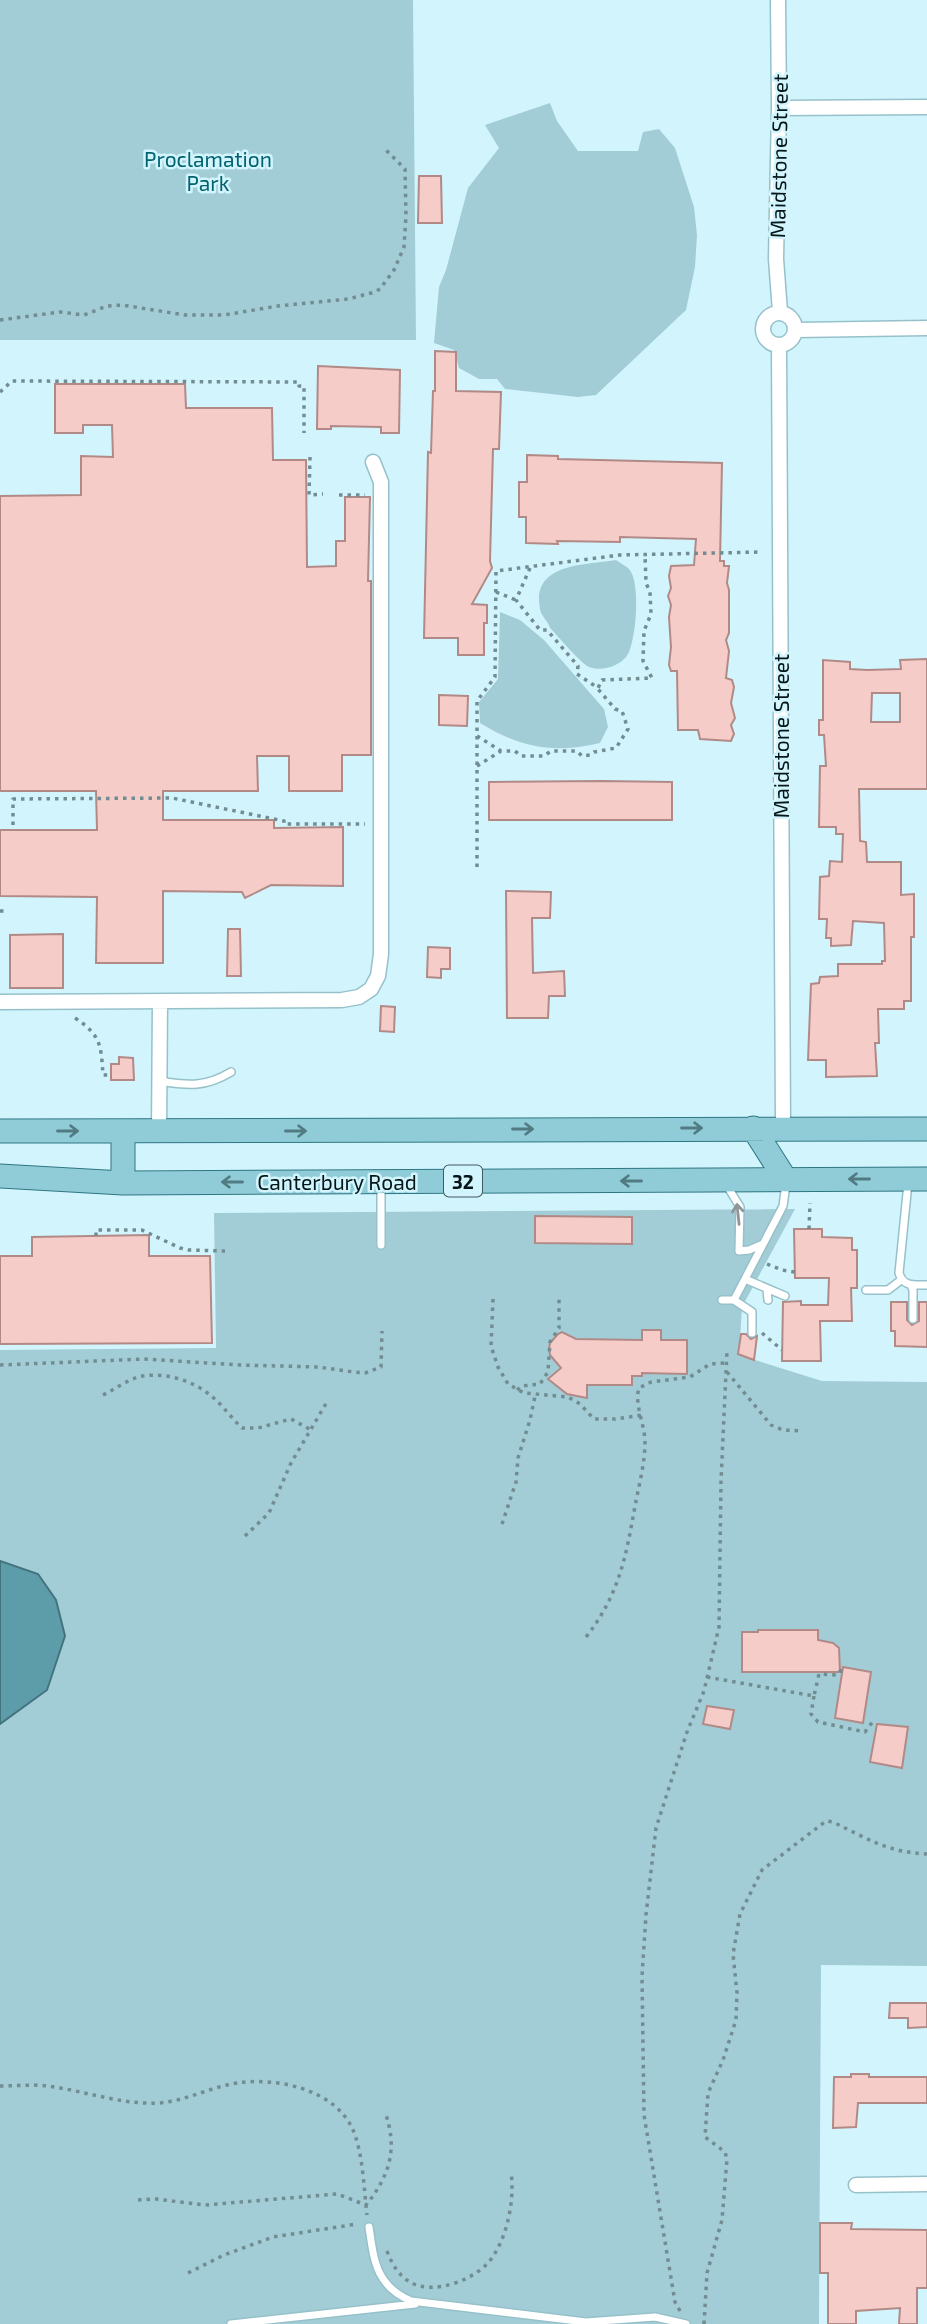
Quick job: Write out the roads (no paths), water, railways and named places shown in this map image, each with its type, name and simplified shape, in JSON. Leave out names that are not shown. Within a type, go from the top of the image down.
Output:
[{"type":"main road","points":[[0,1131],[783,1127],[927,1129]]},
{"type":"main road","points":[[753,1128],[786,1180]]},
{"type":"main road","points":[[122,1183],[123,1131]]},
{"type":"main road","name":"Canterbury Road","points":[[0,1176],[122,1183],[918,1179]]},
{"type":"street","name":"Maidstone Street","points":[[778,0],[776,259],[780,312]]},
{"type":"street","points":[[779,108],[927,107]]},
{"type":"street","points":[[780,312],[792,318],[796,330],[791,341],[779,345],[768,340],[763,328],[768,317],[780,312]]},
{"type":"street","points":[[796,330],[927,328]]},
{"type":"street","name":"Maidstone Street","points":[[779,345],[783,1127]]},
{"type":"street","points":[[0,1002],[342,1000],[359,997],[371,989],[378,976],[381,954],[382,824],[381,482],[373,462]]},
{"type":"street","points":[[159,1132],[160,1002]]},
{"type":"street","points":[[856,2185],[927,2184]]},
{"type":"lane","points":[[159,1081],[205,1084],[231,1072]]},
{"type":"lane","points":[[901,1280],[899,1264],[918,1179]]},
{"type":"lane","points":[[734,1300],[783,1206],[786,1180]]},
{"type":"lane","points":[[381,1181],[381,1245]]},
{"type":"lane","points":[[724,1181],[740,1207],[739,1251],[763,1244]]},
{"type":"lane","points":[[745,1279],[785,1296]]},
{"type":"lane","points":[[901,1280],[911,1284],[927,1284]]},
{"type":"lane","points":[[866,1290],[887,1290],[901,1280]]},
{"type":"lane","points":[[911,1284],[913,1319]]},
{"type":"lane","points":[[767,1289],[768,1300]]},
{"type":"lane","points":[[722,1300],[734,1300],[752,1312],[752,1329]]},
{"type":"lane","points":[[369,2227],[374,2259],[383,2280],[396,2294],[423,2303],[586,2322],[655,2317],[686,2324]]},
{"type":"lane","points":[[231,2324],[423,2303]]},
{"type":"park label","name":"Proclamation Park","points":[[208,170]]}]
